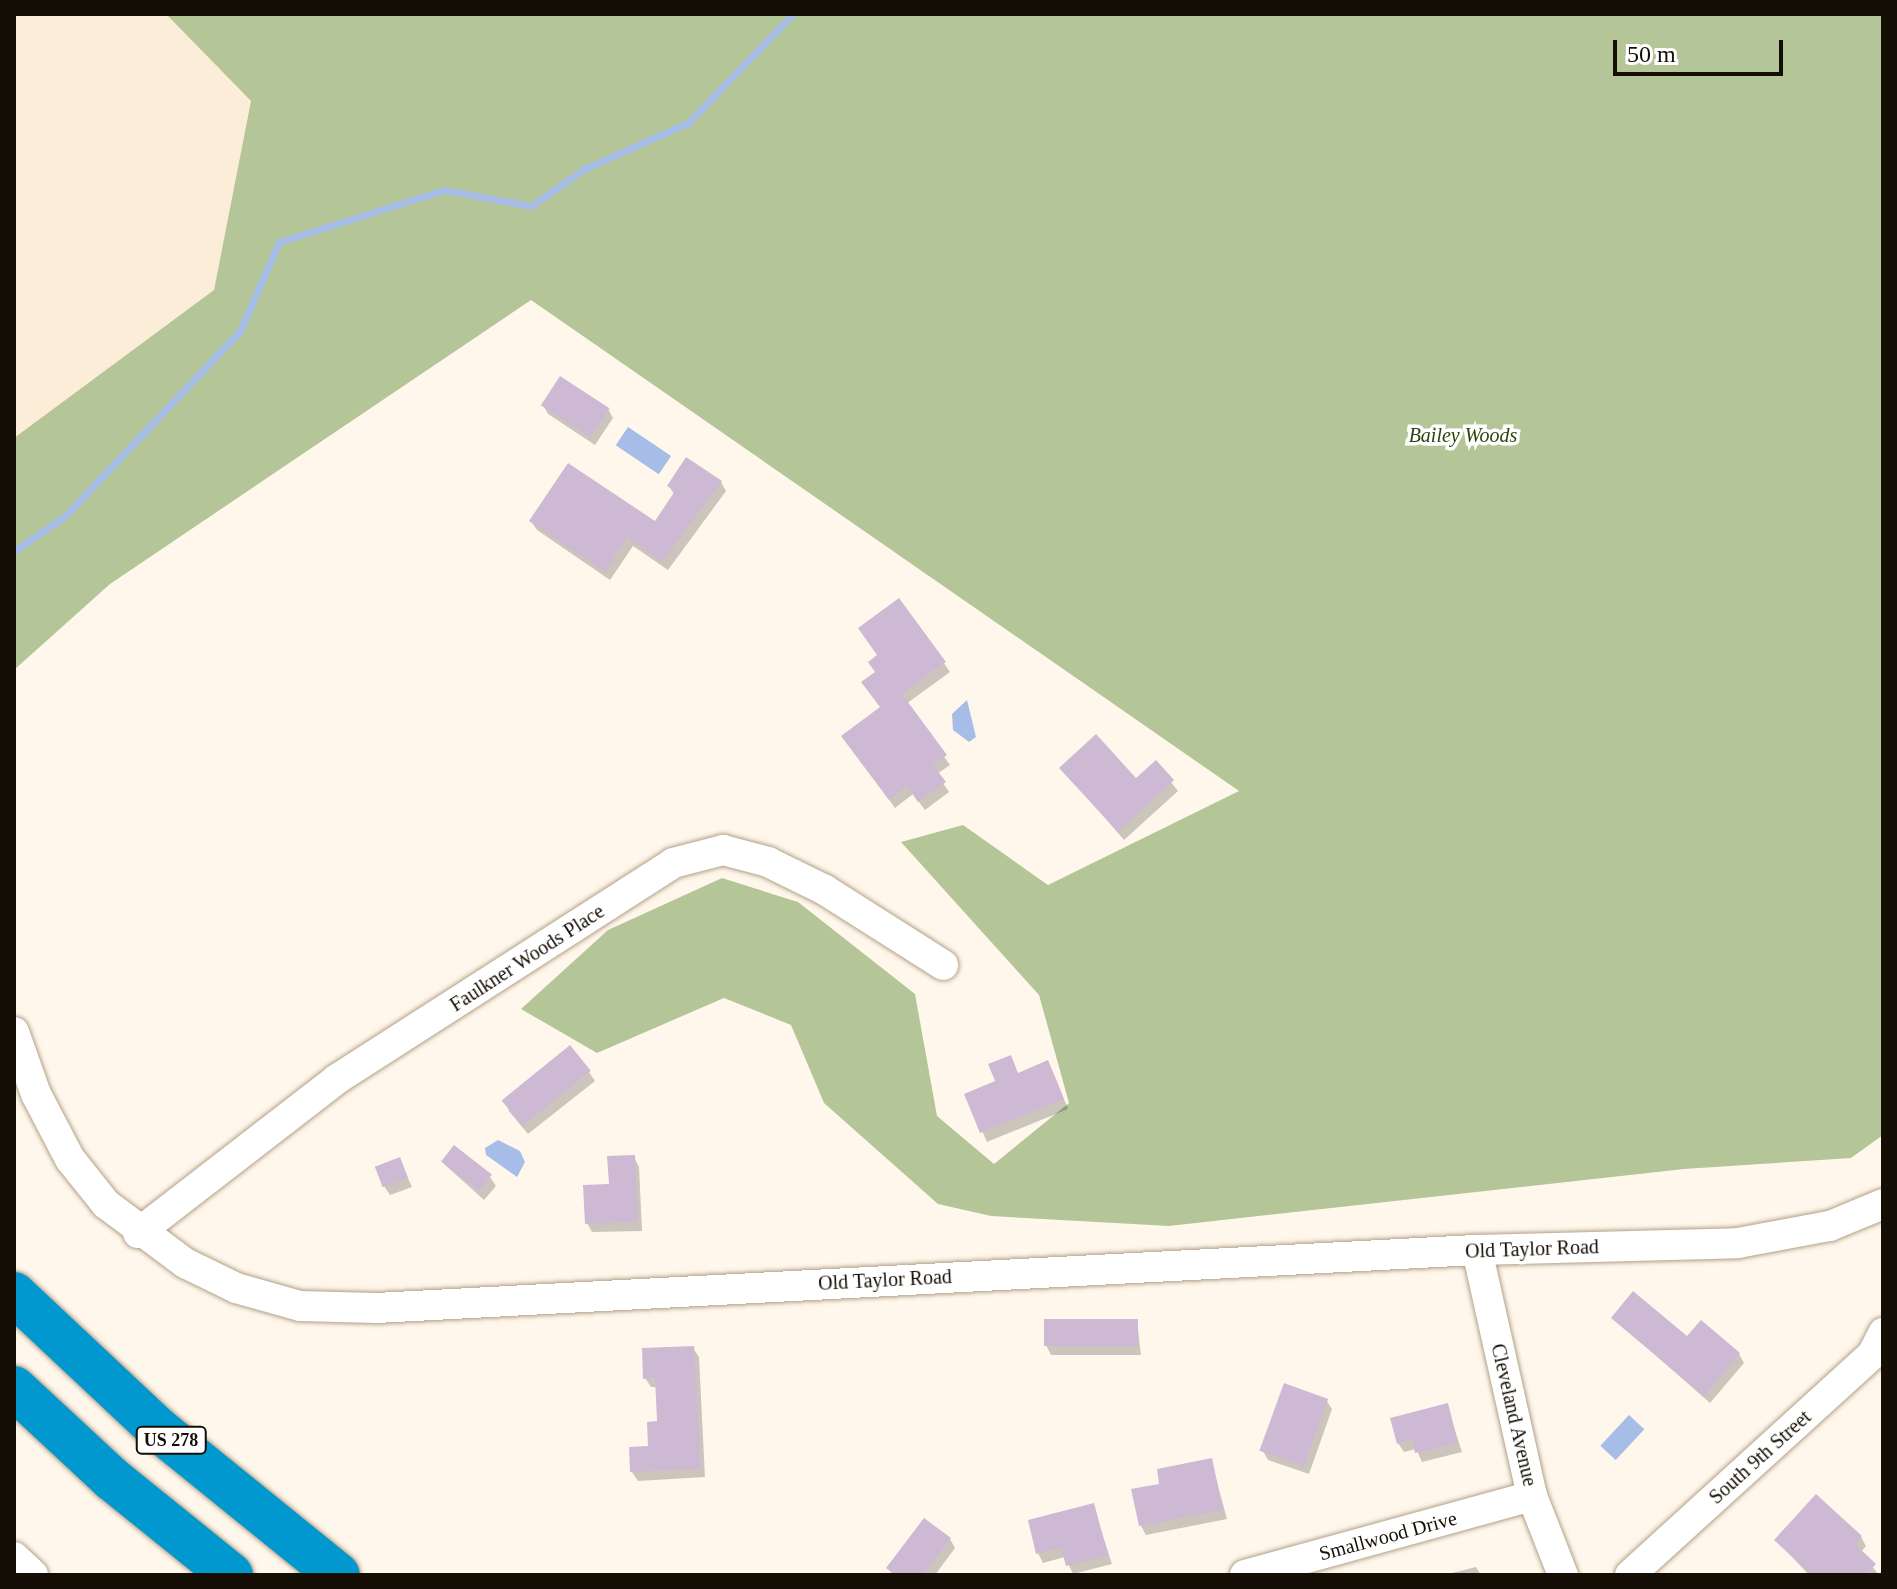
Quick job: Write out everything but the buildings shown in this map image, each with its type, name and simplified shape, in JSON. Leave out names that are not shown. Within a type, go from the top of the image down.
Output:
[{"type":"highway","name":"US 278","points":[[14,1294],[159,1430],[338,1575]]},
{"type":"highway","points":[[14,1388],[112,1479],[231,1575]]},
{"type":"street","name":"Faulkner Woods Place","points":[[138,1233],[337,1079],[673,863],[723,850],[768,862],[825,890],[943,965]]},
{"type":"street","name":"Old Taylor Road","points":[[14,1032],[36,1094],[70,1159],[138,1233],[236,1288],[300,1306],[376,1308],[1477,1250],[1738,1243],[1830,1226],[1883,1204]]},
{"type":"street","name":"Cleveland Avenue","points":[[1477,1250],[1532,1496],[1563,1575]]},
{"type":"street","name":"South 9th Street","points":[[1630,1575],[1872,1355],[1883,1333]]},
{"type":"street","name":"Smallwood Drive","points":[[1245,1575],[1532,1496]]},
{"type":"street","points":[[14,1557],[33,1575]]},
{"type":"shaded area","points":[[14,14],[166,14],[251,101],[214,290],[14,438]]},
{"type":"green space","name":"Bailey Woods","points":[[166,14],[1883,14],[1883,1135],[1851,1158],[1684,1169],[1169,1226],[991,1216],[938,1204],[824,1103],[791,1025],[724,998],[597,1053],[521,1009],[608,930],[722,878],[798,902],[915,994],[937,1116],[994,1164],[1069,1103],[1039,995],[901,842],[963,825],[1048,885],[1239,791],[531,300],[110,584],[14,670],[14,438],[214,290],[251,101]]},
{"type":"water","points":[[628,427],[671,456],[659,474],[616,445]]},
{"type":"water","points":[[967,700],[976,737],[969,742],[953,730],[952,714]]},
{"type":"water","points":[[498,1140],[520,1151],[525,1162],[517,1177],[486,1155],[485,1148]]},
{"type":"water","points":[[1629,1415],[1644,1429],[1616,1460],[1600,1446]]},
{"type":"waterway","points":[[14,551],[65,516],[240,331],[279,242],[444,190],[531,206],[584,169],[688,123],[793,14]]}]
